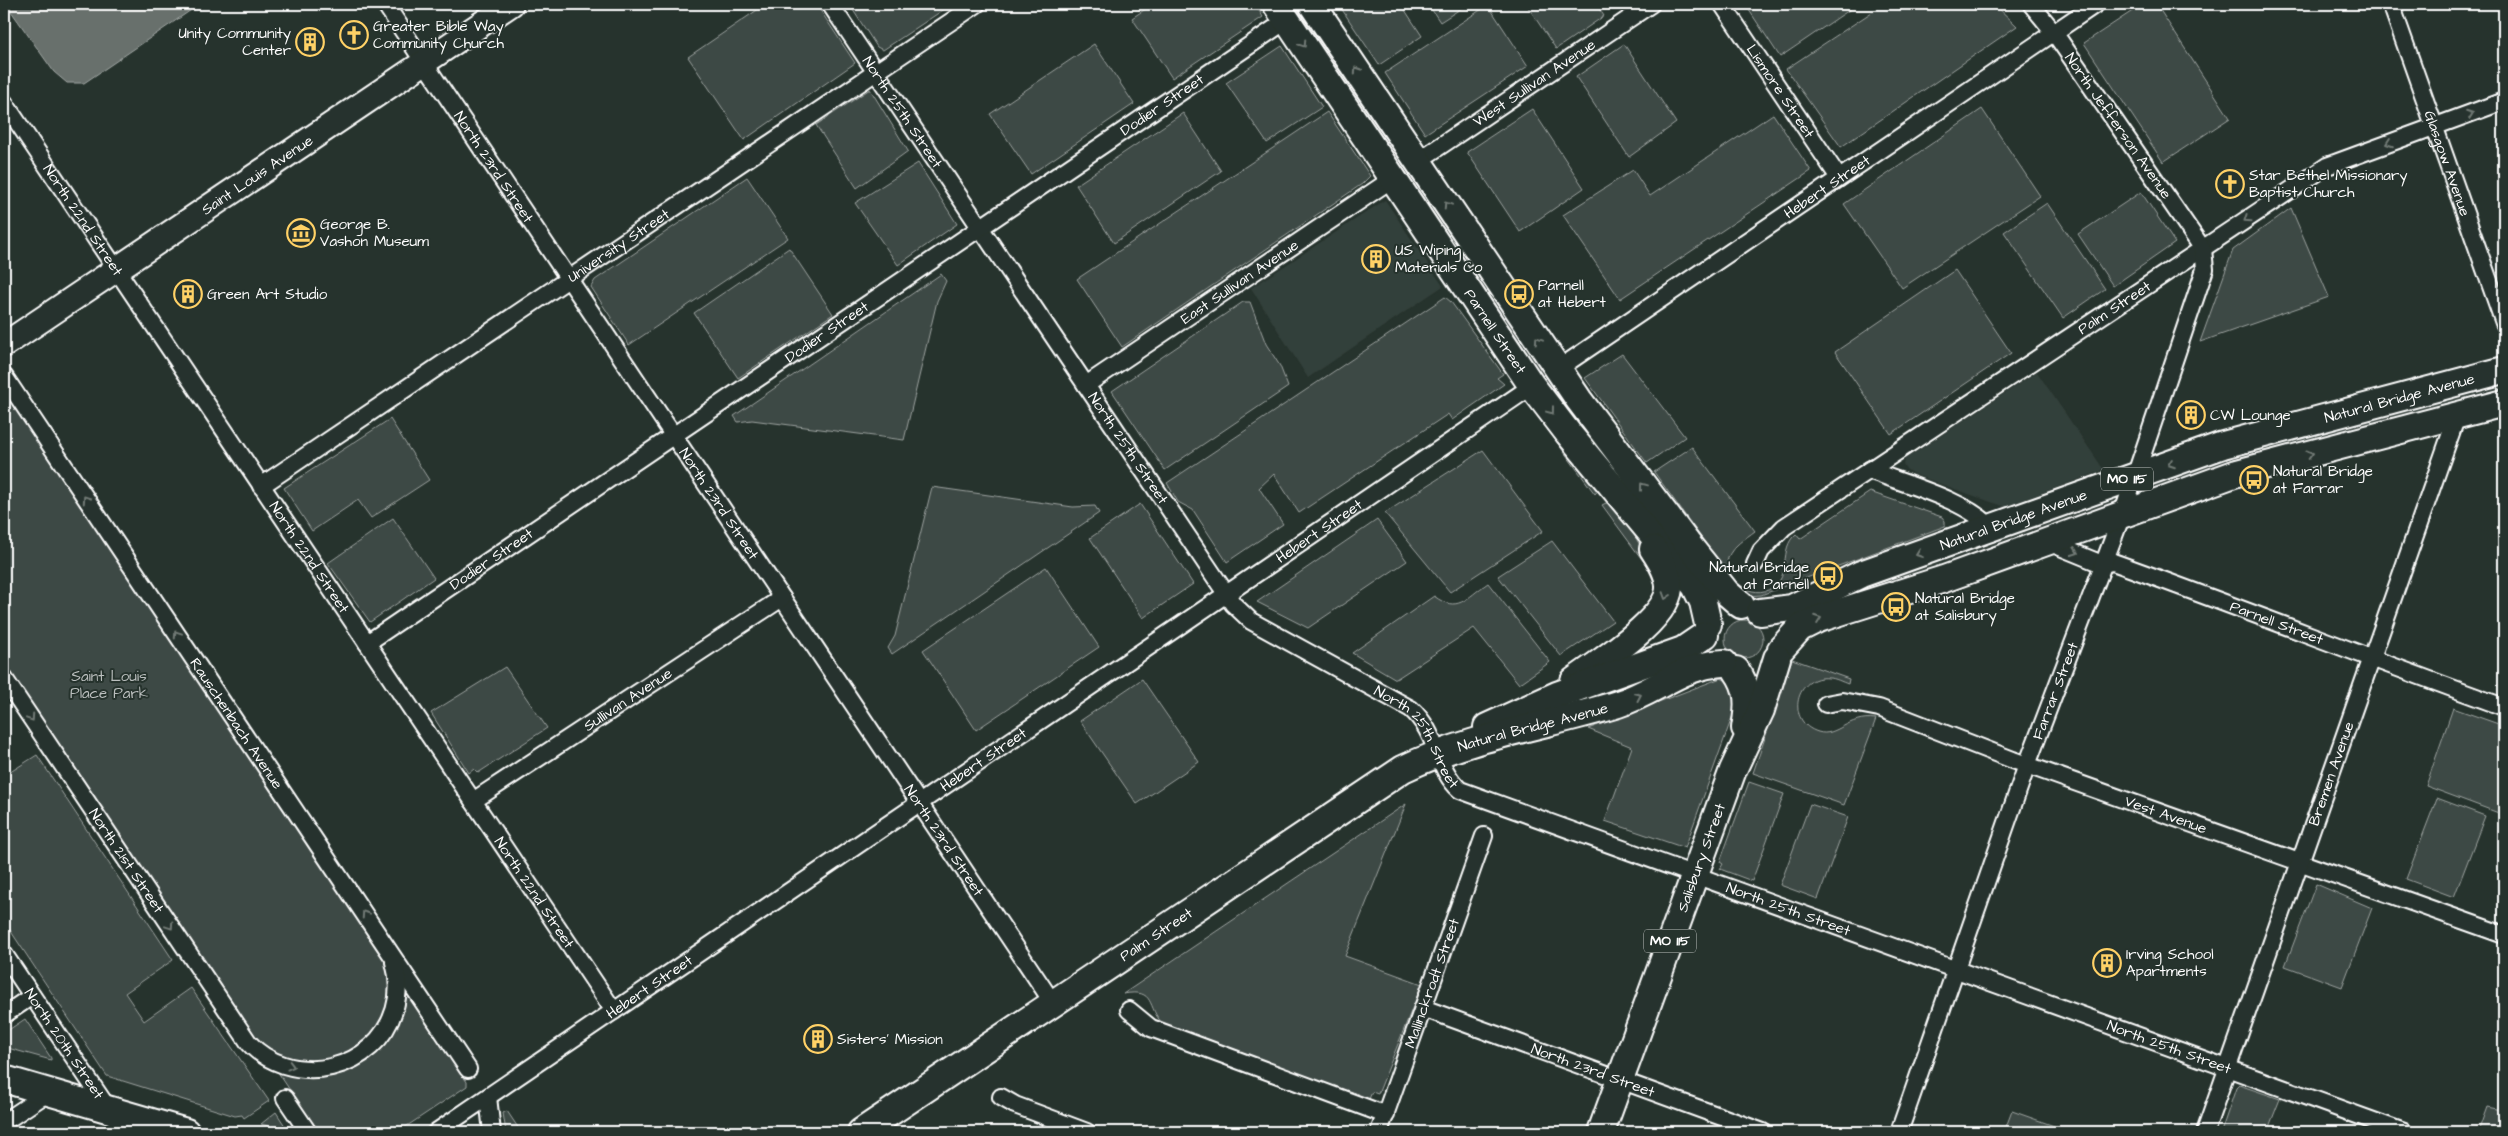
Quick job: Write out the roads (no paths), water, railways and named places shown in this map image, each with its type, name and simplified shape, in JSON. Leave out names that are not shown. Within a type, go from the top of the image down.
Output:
[{"type":"main road","name":"Parnell Street","points":[[1312,4],[1558,369],[1667,518],[1727,593],[1750,609]]},
{"type":"main road","name":"Parnell Street","points":[[1282,12],[1532,386],[1627,506],[1695,586],[1703,602],[1707,629]]},
{"type":"main road","name":"Natural Bridge Avenue","points":[[1750,609],[1792,608],[1852,578],[2223,445],[2504,370]]},
{"type":"main road","points":[[2355,442],[2407,415],[2492,390],[2504,379]]},
{"type":"main road","name":"Natural Bridge Avenue","points":[[1779,654],[1793,634],[1807,623],[1944,580],[2237,473],[2504,403]]},
{"type":"main road","points":[[2122,515],[2188,476],[2265,444],[2310,422]]},
{"type":"main road","points":[[1944,580],[1992,548],[2070,517],[2135,477]]},
{"type":"main road","points":[[1557,695],[1643,628],[1659,611],[1666,599],[1669,586],[1665,570],[1627,506]]},
{"type":"main road","points":[[1733,606],[1750,609],[1776,627],[1781,642],[1779,654],[1760,671],[1752,672],[1730,667],[1712,650],[1707,629],[1718,612],[1733,606]]},
{"type":"main road","name":"Natural Bridge Avenue","points":[[1448,749],[1485,727],[1557,695],[1683,650],[1707,629]]},
{"type":"main road","name":"Salisbury Street","points":[[1601,1132],[1741,751],[1761,710],[1779,654]]},
{"type":"main road","name":"Natural Bridge Avenue","points":[[1448,749],[1617,704],[1644,694],[1693,667],[1730,667]]},
{"type":"main road","name":"Salisbury Street","points":[[1730,667],[1745,684],[1749,703],[1741,751]]},
{"type":"main road","name":"Palm Street","points":[[861,1132],[1388,778],[1448,749]]},
{"type":"main road","points":[[4,1079],[186,1132]]},
{"type":"street","name":"North 23rd Street","points":[[385,4],[1053,1003]]},
{"type":"street","name":"Saint Louis Avenue","points":[[4,345],[511,4]]},
{"type":"street","name":"North 25th Street","points":[[830,4],[1226,594],[1251,621],[1411,709],[1448,749],[1453,784],[1468,794],[2404,1132]]},
{"type":"street","name":"University Street","points":[[262,486],[977,4]]},
{"type":"street","name":"West Sullivan Avenue","points":[[1418,161],[1651,4]]},
{"type":"street","name":"Lismore Street","points":[[1722,4],[1839,178]]},
{"type":"street","name":"North Jefferson Avenue","points":[[2031,4],[2053,31],[2203,249]]},
{"type":"street","name":"Hebert Street","points":[[1558,369],[2053,31],[2096,4]]},
{"type":"street","name":"Glasgow Avenue","points":[[2391,4],[2504,323]]},
{"type":"street","name":"Dodier Street","points":[[367,643],[674,437],[980,228],[1282,12]]},
{"type":"street","name":"Palm Street","points":[[1755,564],[1761,551],[1784,527],[2327,166],[2504,101]]},
{"type":"street","name":"North 22nd Street","points":[[4,102],[614,1011]]},
{"type":"street","name":"East Sullivan Avenue","points":[[1086,385],[1392,179]]},
{"type":"street","name":"Farrar Street","points":[[1899,1132],[2027,765],[2122,515],[2205,269],[2203,249]]},
{"type":"street","name":"Rauschenbach Avenue","points":[[4,376],[468,1069]]},
{"type":"street","name":"Hebert Street","points":[[436,1132],[1532,386]]},
{"type":"street","name":"Bremen Avenue","points":[[2205,1132],[2302,862],[2457,416]]},
{"type":"street","points":[[1869,470],[1962,506],[1979,516],[1991,528]]},
{"type":"street","name":"Parnell Street","points":[[2048,542],[2102,564],[2113,562],[2372,660],[2504,707]]},
{"type":"street","name":"Sullivan Avenue","points":[[473,801],[782,598]]},
{"type":"street","name":"North 21st Street","points":[[4,678],[249,1043],[271,1060],[303,1070],[330,1068],[352,1061],[378,1040],[389,1021],[396,989],[395,967],[392,955]]},
{"type":"street","name":"Vest Avenue","points":[[1826,704],[1842,701],[1879,708],[2027,765],[2504,936]]},
{"type":"street","name":"Mallinckrodt Street","points":[[1379,1132],[1484,836]]},
{"type":"street","name":"North 20th Street","points":[[4,954],[124,1132]]},
{"type":"street","points":[[4,1016],[32,996]]},
{"type":"street","name":"North 23rd Street","points":[[1423,1008],[1763,1132]]},
{"type":"street","points":[[1128,1010],[1151,1028],[1386,1115]]},
{"type":"street","points":[[4,1122],[49,1092]]},
{"type":"street","points":[[488,1097],[492,1132]]},
{"type":"street","points":[[1001,1097],[1014,1105],[1087,1132]]},
{"type":"street","points":[[285,1098],[308,1132]]},
{"type":"place","name":"Greater Bible Way Community Church","points":[[354,35]]},
{"type":"place","name":"Unity Community Center","points":[[310,42]]},
{"type":"place","name":"Star Bethel Missionary Baptist Church","points":[[2230,184]]},
{"type":"place","name":"George B. Vashon Museum","points":[[301,233]]},
{"type":"place","name":"US Wiping Materials Co","points":[[1376,259]]},
{"type":"place","name":"Green Art Studio","points":[[188,294]]},
{"type":"place","name":"Parnell at Hebert","points":[[1519,294]]},
{"type":"place","name":"CW Lounge","points":[[2191,415]]},
{"type":"place","name":"Natural Bridge at Farrar","points":[[2254,480]]},
{"type":"place","name":"Natural Bridge at Parnell","points":[[1828,576]]},
{"type":"place","name":"Natural Bridge at Salisbury","points":[[1896,607]]},
{"type":"place","name":"Irving School Apartments","points":[[2107,963]]},
{"type":"place","name":"Sisters' Mission","points":[[818,1039]]},
{"type":"park label","name":"Saint Louis Place Park","points":[[109,684]]}]
